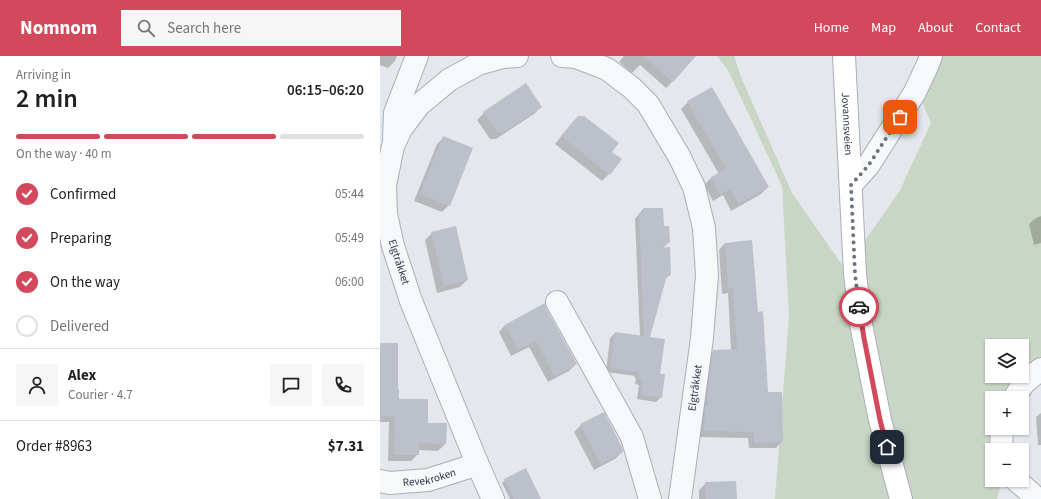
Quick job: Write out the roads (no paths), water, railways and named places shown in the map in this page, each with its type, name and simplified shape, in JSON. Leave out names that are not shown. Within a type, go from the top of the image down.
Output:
[{"type":"street","points":[[387,143],[395,114],[417,56]]},
{"type":"street","name":"Elgtråkket","points":[[493,499],[412,301],[393,246],[386,214],[385,185],[387,143],[401,129],[419,105],[449,80],[478,64],[503,57],[517,56]]},
{"type":"street","name":"Elgtråkket","points":[[562,56],[576,57],[607,69],[632,88],[648,104],[679,156],[694,187],[704,228],[707,275],[702,338],[680,499]]},
{"type":"street","name":"Jovannsveien","points":[[844,56],[855,274],[861,324],[880,420],[901,499]]},
{"type":"street","points":[[851,185],[868,166],[915,92],[931,56]]},
{"type":"street","points":[[557,302],[632,437],[650,499]]},
{"type":"street","points":[[1019,391],[1024,383],[1041,369]]},
{"type":"street","name":"Revekroken","points":[[380,482],[390,483],[428,480],[477,463]]}]
